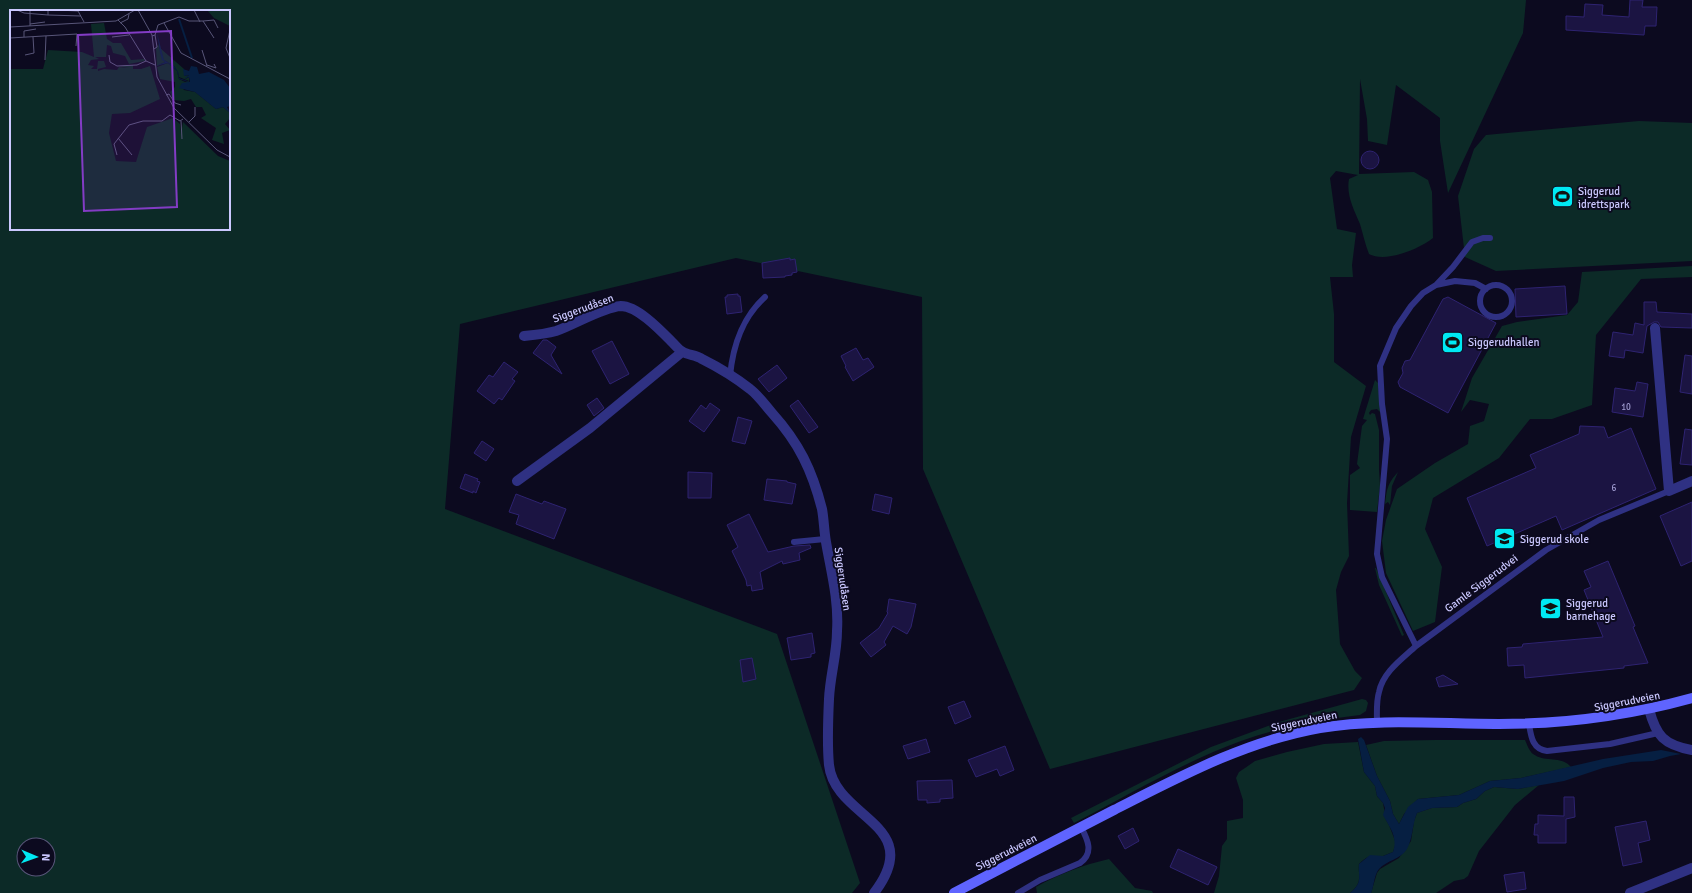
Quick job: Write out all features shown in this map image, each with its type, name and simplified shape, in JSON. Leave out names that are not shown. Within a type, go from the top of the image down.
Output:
[{"type":"main road","name":"Siggerudveien","points":[[954,893],[1205,765],[1260,744],[1292,734],[1321,728],[1377,724],[1529,724],[1584,721],[1649,709],[1692,698]]},
{"type":"street","name":"Siggerudåsen","points":[[524,336],[556,331],[621,306],[632,308],[654,325],[682,352],[703,359],[751,389],[782,424],[803,453],[813,479],[822,511],[825,539],[836,592],[838,629],[829,698],[829,765],[834,783],[841,793],[877,825],[887,839],[889,847],[889,862],[884,877],[874,893]]},
{"type":"street","points":[[1655,328],[1670,491]]},
{"type":"street","points":[[517,481],[590,428],[682,352]]},
{"type":"street","name":"Gamle Siggerudvei","points":[[1670,491],[1692,481]]},
{"type":"street","points":[[1649,709],[1658,733],[1671,744],[1692,750]]},
{"type":"street","points":[[1630,893],[1692,868]]},
{"type":"lane","points":[[1416,646],[1382,577],[1377,554],[1387,439],[1382,404],[1380,366],[1396,328],[1411,306],[1423,293],[1436,285],[1453,267],[1472,242],[1490,238]]},
{"type":"lane","points":[[1436,285],[1455,281],[1476,283],[1486,289]]},
{"type":"lane","points":[[1494,285],[1507,290],[1510,293],[1512,302],[1511,307],[1505,315],[1494,318],[1489,316],[1481,309],[1480,298],[1486,289],[1494,285]]},
{"type":"lane","points":[[730,376],[735,348],[743,324],[756,305],[765,297]]},
{"type":"lane","name":"Gamle Siggerudvei","points":[[1377,724],[1379,691],[1386,676],[1416,646],[1546,550],[1599,520],[1670,491]]},
{"type":"lane","points":[[794,542],[825,539]]},
{"type":"lane","points":[[1529,724],[1534,745],[1541,751],[1610,744],[1658,733]]},
{"type":"lane","points":[[1018,893],[1040,880],[1080,863],[1086,858],[1088,843],[1081,827]]},
{"type":"green space","points":[[0,0],[1526,0],[1523,33],[1448,193],[1440,141],[1440,118],[1396,85],[1387,145],[1368,141],[1367,119],[1360,79],[1359,174],[1414,172],[1428,180],[1432,192],[1433,238],[1402,254],[1384,257],[1369,254],[1360,224],[1351,202],[1348,185],[1349,179],[1358,175],[1336,171],[1330,178],[1337,229],[1356,233],[1352,265],[1353,277],[1330,277],[1334,314],[1334,362],[1366,386],[1351,437],[1347,503],[1349,556],[1341,572],[1336,590],[1340,644],[1355,671],[1362,678],[1354,690],[1050,769],[923,469],[922,297],[736,258],[460,324],[445,509],[777,634],[860,883],[852,893],[0,893]]},
{"type":"green space","points":[[1639,121],[1692,123],[1692,261],[1496,271],[1465,257],[1458,196],[1474,149],[1486,135]]},
{"type":"green space","points":[[1692,266],[1692,277],[1641,279],[1596,335],[1592,405],[1552,419],[1530,419],[1499,458],[1433,498],[1425,529],[1442,567],[1435,622],[1413,631],[1386,573],[1382,541],[1386,520],[1397,489],[1435,463],[1468,444],[1470,426],[1484,421],[1489,404],[1470,400],[1461,412],[1472,378],[1502,326],[1517,322],[1567,315],[1578,302],[1582,272]]},
{"type":"green space","points":[[1375,380],[1378,383],[1381,413],[1377,409],[1371,410],[1369,413],[1370,415],[1372,413],[1375,414],[1379,430],[1380,486],[1377,512],[1350,510],[1350,475],[1360,468],[1357,464],[1362,426],[1367,420],[1363,419]]},
{"type":"green space","points":[[1398,472],[1392,486],[1390,505],[1388,502],[1385,504],[1388,487]]},
{"type":"green space","points":[[1375,568],[1404,635],[1402,636],[1379,585]]},
{"type":"green space","points":[[1362,699],[1366,700],[1368,703],[1366,711],[1360,715],[1300,725],[1241,741],[1219,749],[1156,779],[1074,823],[1071,818],[1211,747],[1279,722]]},
{"type":"green space","points":[[1525,740],[1529,749],[1538,757],[1563,761],[1571,767],[1521,778],[1490,781],[1459,795],[1418,799],[1404,814],[1399,824],[1393,814],[1390,801],[1377,776],[1366,745],[1384,741]]},
{"type":"green space","points":[[1358,742],[1364,772],[1375,786],[1377,796],[1383,803],[1386,820],[1396,843],[1393,852],[1383,856],[1371,856],[1363,860],[1359,864],[1357,886],[1350,893],[1214,893],[1219,876],[1222,846],[1227,839],[1227,821],[1243,818],[1243,800],[1236,778],[1239,772],[1255,761],[1287,752],[1324,744]]},
{"type":"green space","points":[[1539,785],[1515,805],[1479,851],[1468,876],[1464,879],[1454,881],[1436,893],[1371,893],[1377,873],[1380,869],[1399,858],[1411,841],[1414,821],[1417,813],[1432,808],[1457,807],[1463,803],[1476,799],[1485,791],[1494,787],[1518,789]]},
{"type":"green space","points":[[1109,859],[1135,888],[1152,891],[1153,893],[1037,893],[1036,887],[1053,878],[1081,867]]},
{"type":"water","points":[[1361,737],[1364,740],[1377,776],[1390,801],[1393,814],[1399,824],[1408,807],[1418,799],[1459,795],[1490,781],[1521,778],[1603,759],[1661,750],[1681,754],[1653,761],[1631,762],[1603,768],[1564,781],[1547,784],[1518,789],[1494,787],[1485,791],[1476,799],[1463,803],[1457,807],[1432,808],[1417,813],[1407,849],[1401,856],[1379,869],[1376,874],[1371,893],[1350,893],[1358,883],[1359,864],[1370,855],[1383,856],[1393,852],[1395,842],[1391,828],[1383,815],[1385,808],[1383,803],[1377,796],[1375,786],[1364,772],[1358,739]]},
{"type":"building","points":[[1630,0],[1643,0],[1642,7],[1657,7],[1656,26],[1645,26],[1644,35],[1566,30],[1566,16],[1584,17],[1585,4],[1603,5],[1602,15],[1629,17]]},
{"type":"building","points":[[1370,151],[1376,154],[1379,160],[1376,166],[1370,169],[1364,166],[1361,160],[1364,154]]},
{"type":"building","points":[[790,258],[790,260],[795,259],[797,272],[785,277],[763,278],[762,263]]},
{"type":"building","points":[[1565,286],[1567,314],[1516,317],[1515,289]]},
{"type":"building","points":[[738,294],[738,296],[740,296],[742,312],[727,314],[725,297],[727,297],[727,295]]},
{"type":"building","name":"Siggerudhallen","points":[[1448,297],[1496,323],[1448,413],[1400,387],[1398,382],[1403,373],[1402,368],[1405,361],[1410,360],[1443,299]]},
{"type":"building","points":[[1644,302],[1656,302],[1657,312],[1692,314],[1692,328],[1661,327],[1658,322],[1654,322],[1647,326],[1643,353],[1625,350],[1624,358],[1609,356],[1613,332],[1633,335],[1635,323],[1644,325]]},
{"type":"building","points":[[543,340],[547,340],[556,347],[551,355],[562,374],[533,353]]},
{"type":"building","points":[[612,341],[629,374],[610,384],[592,351]]},
{"type":"building","points":[[856,348],[863,360],[868,358],[874,367],[853,381],[841,356]]},
{"type":"building","points":[[1685,355],[1692,356],[1692,394],[1680,392]]},
{"type":"building","points":[[504,362],[518,372],[512,379],[515,381],[502,400],[499,398],[494,404],[477,391],[489,375],[493,377]]},
{"type":"building","points":[[777,365],[787,378],[769,392],[758,379]]},
{"type":"building","points":[[1637,382],[1648,384],[1643,417],[1612,412],[1615,388],[1635,391]]},
{"type":"building","points":[[597,398],[604,408],[594,416],[587,405]]},
{"type":"building","points":[[798,400],[818,427],[809,433],[790,406]]},
{"type":"building","points":[[710,403],[720,410],[704,432],[689,421],[701,405],[706,409]]},
{"type":"building","points":[[738,417],[752,421],[745,444],[732,441]]},
{"type":"building","points":[[1580,426],[1604,427],[1608,438],[1631,428],[1656,489],[1562,530],[1556,516],[1487,546],[1467,498],[1536,468],[1530,455],[1579,434]]},
{"type":"building","points":[[1685,429],[1692,430],[1692,465],[1680,464]]},
{"type":"building","points":[[482,441],[494,449],[486,461],[474,453]]},
{"type":"building","points":[[688,472],[712,473],[711,498],[688,498]]},
{"type":"building","points":[[465,474],[478,479],[477,481],[480,482],[476,493],[460,488]]},
{"type":"building","points":[[767,479],[787,481],[796,484],[792,504],[764,500]]},
{"type":"building","points":[[516,494],[542,504],[544,501],[566,509],[554,539],[516,524],[519,515],[509,512]]},
{"type":"building","points":[[875,494],[892,498],[889,514],[872,510]]},
{"type":"building","points":[[1692,502],[1692,561],[1681,566],[1660,516]]},
{"type":"building","points":[[749,514],[768,552],[794,546],[810,545],[811,548],[799,553],[800,560],[783,564],[782,561],[760,572],[763,589],[752,591],[751,585],[747,586],[746,580],[732,551],[738,547],[727,525]]},
{"type":"building","points":[[1608,561],[1635,626],[1633,627],[1648,663],[1624,666],[1624,668],[1525,678],[1524,665],[1508,666],[1507,648],[1522,647],[1523,644],[1603,637],[1584,590],[1591,587],[1584,571]]},
{"type":"building","points":[[889,599],[916,604],[911,627],[907,634],[893,626],[884,642],[886,645],[871,657],[860,643],[879,628],[888,613]]},
{"type":"building","points":[[812,633],[815,653],[811,654],[811,657],[791,660],[787,638]]},
{"type":"building","points":[[752,658],[756,679],[743,682],[740,660]]},
{"type":"building","points":[[1443,675],[1458,684],[1439,687],[1436,678]]},
{"type":"building","points":[[964,701],[971,717],[955,724],[948,707]]},
{"type":"building","points":[[926,739],[930,752],[908,759],[903,746]]},
{"type":"building","points":[[1005,746],[1014,770],[1000,776],[997,769],[976,777],[968,760]]},
{"type":"building","points":[[952,780],[953,798],[940,799],[940,802],[927,803],[927,800],[918,800],[917,781]]},
{"type":"building","points":[[1564,797],[1574,797],[1575,817],[1566,819],[1566,843],[1538,843],[1538,835],[1534,835],[1535,824],[1538,824],[1538,815],[1564,816]]},
{"type":"building","points":[[1646,821],[1650,840],[1638,843],[1642,862],[1623,866],[1615,827]]},
{"type":"building","points":[[1133,828],[1139,841],[1125,849],[1118,836]]},
{"type":"building","points":[[1178,849],[1217,867],[1208,885],[1170,867]]},
{"type":"building","points":[[1524,872],[1526,889],[1507,892],[1504,875]]},
{"type":"place","name":"Siggerud idrettspark","points":[[1562,197]]},
{"type":"place","name":"Siggerudhallen","points":[[1453,342]]},
{"type":"place","name":"Siggerud skole","points":[[1504,539]]},
{"type":"place","name":"Siggerud barnehage","points":[[1551,609]]}]
